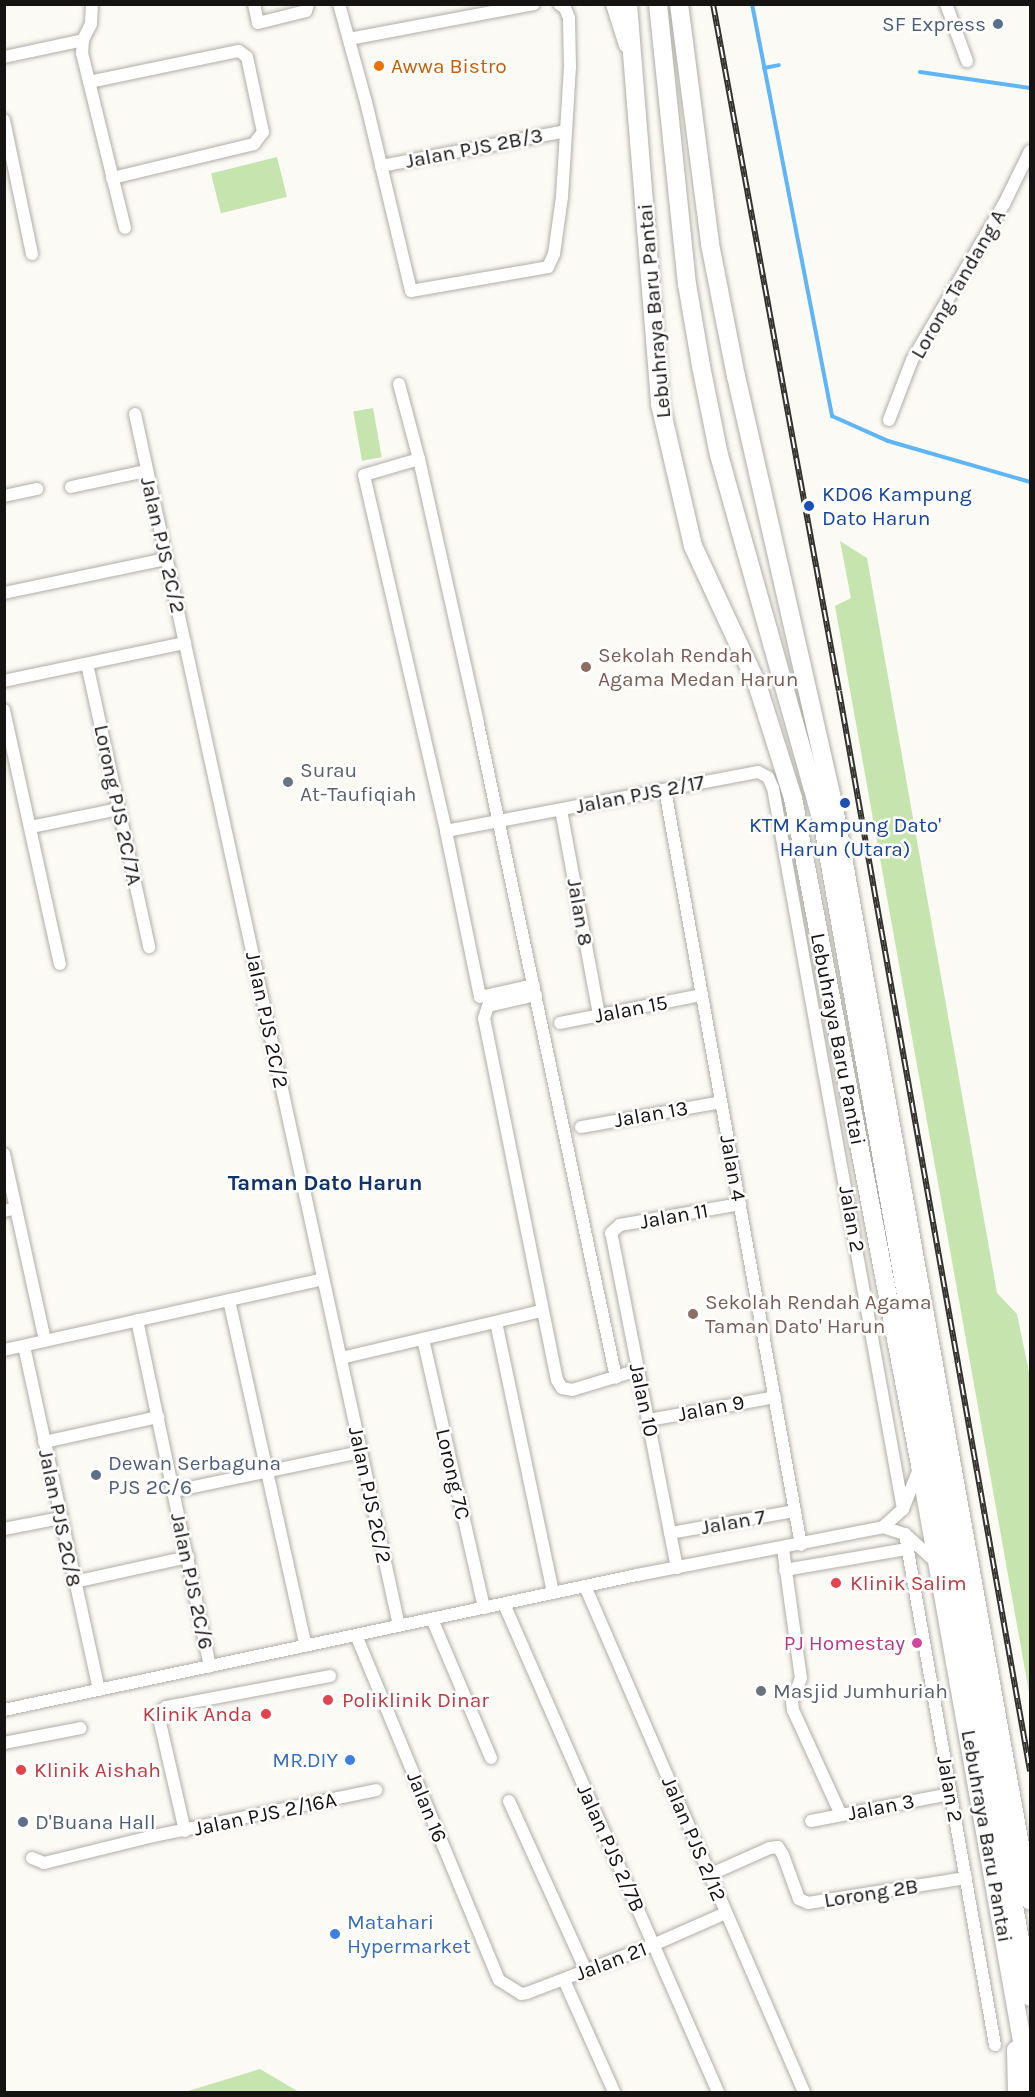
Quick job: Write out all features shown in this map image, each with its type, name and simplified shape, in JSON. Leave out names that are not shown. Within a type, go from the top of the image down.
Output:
[{"type":"highway","name":"Lebuhraya Baru Pantai","points":[[628,4],[660,404],[693,546],[757,684],[793,798],[920,1465],[1030,2086]]},
{"type":"highway","points":[[634,66],[640,4]]},
{"type":"highway","name":"Lebuhraya Baru Pantai","points":[[658,4],[687,284],[701,366],[719,455],[823,825],[1030,1997]]},
{"type":"highway","points":[[679,4],[710,244],[736,376],[846,871],[1030,1901]]},
{"type":"highway","points":[[1017,2092],[1015,2061],[1020,2024]]},
{"type":"main road","points":[[614,4],[634,66]]},
{"type":"street","points":[[92,4],[92,24],[83,40],[82,53],[125,228]]},
{"type":"street","points":[[254,4],[258,23],[306,11],[308,4]]},
{"type":"street","points":[[339,4],[411,291],[548,267],[554,254],[566,131],[569,18],[565,8],[559,4]]},
{"type":"street","points":[[349,39],[534,4]]},
{"type":"street","points":[[946,4],[967,61]]},
{"type":"street","points":[[4,57],[83,40]]},
{"type":"street","points":[[89,82],[239,51],[247,57],[263,132],[254,144],[112,178]]},
{"type":"street","points":[[4,120],[32,254]]},
{"type":"street","name":"Jalan PJS 2B/3","points":[[381,166],[566,131]]},
{"type":"street","name":"Lorong Tandang A","points":[[889,420],[912,360],[1004,204],[1030,151]]},
{"type":"street","points":[[399,384],[419,459],[499,822],[616,1378]]},
{"type":"street","name":"Jalan PJS 2C/2","points":[[135,414],[399,1626]]},
{"type":"street","points":[[419,459],[364,475],[446,831],[480,997],[535,990]]},
{"type":"street","points":[[71,487],[146,471]]},
{"type":"street","points":[[4,496],[37,489]]},
{"type":"street","points":[[4,592],[166,559]]},
{"type":"street","points":[[4,681],[185,643]]},
{"type":"street","name":"Lorong PJS 2C/7A","points":[[87,664],[149,947]]},
{"type":"street","points":[[4,710],[60,964]]},
{"type":"street","name":"Jalan PJS 2/17","points":[[446,831],[758,772],[768,777],[773,788]]},
{"type":"street","name":"Jalan 2","points":[[773,788],[903,1509]]},
{"type":"street","name":"Jalan 4","points":[[665,790],[801,1545]]},
{"type":"street","points":[[31,827],[119,809]]},
{"type":"street","name":"Jalan 8","points":[[561,810],[599,1014]]},
{"type":"street","points":[[535,990],[488,1006],[484,1018],[557,1380],[562,1388],[582,1388],[638,1370]]},
{"type":"street","name":"Jalan 15","points":[[560,1023],[702,995]]},
{"type":"street","name":"Jalan 13","points":[[581,1127],[721,1102]]},
{"type":"street","points":[[4,1154],[10,1210],[45,1341]]},
{"type":"street","name":"Jalan 11","points":[[611,1233],[620,1226],[740,1204]]},
{"type":"street","name":"Jalan 10","points":[[611,1233],[677,1569]]},
{"type":"street","points":[[4,1350],[323,1279]]},
{"type":"street","points":[[229,1300],[306,1646]]},
{"type":"street","points":[[341,1358],[542,1311]]},
{"type":"street","name":"Jalan PJS 2C/6","points":[[137,1320],[210,1666]]},
{"type":"street","points":[[496,1322],[553,1593]]},
{"type":"street","name":"Lorong 7C","points":[[423,1339],[484,1608]]},
{"type":"street","name":"Jalan PJS 2C/8","points":[[24,1346],[99,1690]]},
{"type":"street","name":"Jalan 9","points":[[648,1420],[774,1397]]},
{"type":"street","points":[[44,1442],[158,1417]]},
{"type":"street","points":[[174,1491],[361,1452]]},
{"type":"street","points":[[4,1710],[585,1586],[783,1549],[883,1527],[903,1509],[920,1465]]},
{"type":"street","name":"Jalan 7","points":[[670,1533],[795,1511]]},
{"type":"street","points":[[4,1529],[60,1518]]},
{"type":"street","points":[[883,1527],[905,1534],[938,1563]]},
{"type":"street","name":"Jalan 2","points":[[905,1534],[995,2045]]},
{"type":"street","points":[[783,1549],[801,1678],[792,1701],[793,1710],[841,1815]]},
{"type":"street","points":[[785,1570],[907,1549]]},
{"type":"street","points":[[74,1582],[188,1557]]},
{"type":"street","name":"Jalan PJS 2/12","points":[[585,1586],[804,2092]]},
{"type":"street","name":"Jalan PJS 2/7B","points":[[504,1604],[718,2092]]},
{"type":"street","points":[[432,1619],[490,1758]]},
{"type":"street","name":"Jalan 16","points":[[356,1635],[497,1978]]},
{"type":"street","points":[[185,1831],[159,1718],[161,1711],[166,1707],[330,1676]]},
{"type":"street","points":[[4,1743],[81,1728]]},
{"type":"street","name":"Jalan PJS 2/16A","points":[[38,1861],[376,1790]]},
{"type":"street","name":"Jalan 3","points":[[811,1821],[950,1794]]},
{"type":"street","points":[[509,1800],[586,1971]]},
{"type":"street","name":"Lorong 2B","points":[[709,1875],[770,1848],[778,1847],[800,1899],[808,1903],[966,1878]]},
{"type":"street","name":"Jalan 21","points":[[497,1978],[524,1994],[654,1945],[726,1913]]},
{"type":"street","points":[[564,1980],[614,2092]]},
{"type":"green space","points":[[277,157],[287,197],[221,213],[211,173]]},
{"type":"green space","points":[[373,408],[382,457],[362,461],[353,411]]},
{"type":"green space","points":[[840,541],[867,558],[997,1293],[1017,1314],[1030,1377],[1030,1698],[835,606],[851,598]]},
{"type":"green space","points":[[260,2069],[299,2092],[185,2092]]},
{"type":"waterway","points":[[752,4],[832,416],[888,441],[1030,482]]},
{"type":"waterway","points":[[764,68],[779,65]]},
{"type":"waterway","points":[[920,72],[1030,88]]},
{"type":"railway","points":[[713,4],[839,691],[1030,1771]]},
{"type":"place","name":"SF Express","points":[[998,24]]},
{"type":"place","name":"Awwa Bistro","points":[[379,66]]},
{"type":"place","name":"KD06 Kampung Dato Harun","points":[[809,506]]},
{"type":"place","name":"Sekolah Rendah Agama Medan Harun","points":[[586,667]]},
{"type":"place","name":"Surau At-Taufiqiah","points":[[288,782]]},
{"type":"place","name":"KTM Kampung Dato' Harun (Utara)","points":[[845,803]]},
{"type":"place","name":"Sekolah Rendah Agama Taman Dato' Harun","points":[[693,1314]]},
{"type":"place","name":"Dewan Serbaguna PJS 2C/6","points":[[96,1475]]},
{"type":"place","name":"Klinik Salim","points":[[836,1583]]},
{"type":"place","name":"PJ Homestay","points":[[917,1643]]},
{"type":"place","name":"Masjid Jumhuriah","points":[[761,1691]]},
{"type":"place","name":"Poliklinik Dinar","points":[[328,1700]]},
{"type":"place","name":"Klinik Anda","points":[[266,1714]]},
{"type":"place","name":"MR.DIY","points":[[350,1760]]},
{"type":"place","name":"Klinik Aishah","points":[[21,1770]]},
{"type":"place","name":"D'Buana Hall","points":[[23,1822]]},
{"type":"place","name":"Matahari Hypermarket","points":[[335,1934]]},
{"type":"district","name":"Taman Dato Harun","points":[[325,1184]]}]
